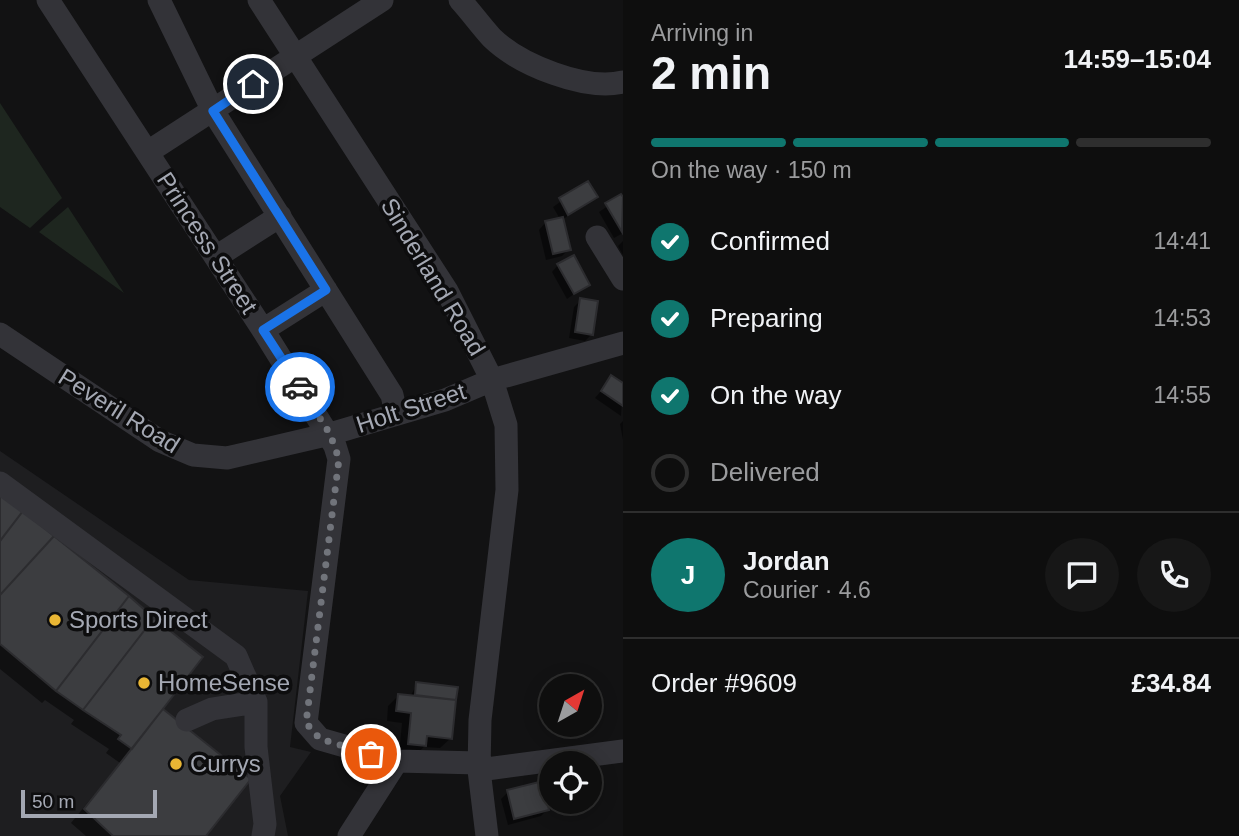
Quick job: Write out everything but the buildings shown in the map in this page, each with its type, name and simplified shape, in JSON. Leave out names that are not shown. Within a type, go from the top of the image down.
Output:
[{"type":"street","name":"Princess Street","points":[[48,0],[330,434],[339,459],[306,723],[320,739],[397,761]]},
{"type":"street","points":[[159,0],[213,111],[392,395],[396,413]]},
{"type":"street","name":"Sinderland Road","points":[[259,0],[293,57],[447,291],[492,380],[506,425],[507,490],[480,720],[479,766],[487,836]]},
{"type":"street","points":[[148,152],[382,0]]},
{"type":"street","points":[[460,0],[494,39],[550,74],[610,85],[623,82]]},
{"type":"street","points":[[216,257],[280,216]]},
{"type":"street","points":[[597,237],[623,279]]},
{"type":"street","points":[[263,330],[326,290]]},
{"type":"street","name":"Peveril Road","points":[[0,334],[160,441],[193,455],[227,458],[330,434]]},
{"type":"street","name":"Holt Street","points":[[330,434],[445,400],[492,380],[623,343]]},
{"type":"street","points":[[0,483],[236,656],[256,702],[256,747],[265,824],[263,836]]},
{"type":"street","points":[[187,720],[212,709],[256,702]]},
{"type":"street","points":[[349,836],[397,761],[479,766],[623,751]]},
{"type":"shaded area","points":[[0,103],[62,198],[30,228],[0,207]]},
{"type":"shaded area","points":[[68,207],[124,293],[39,232]]},
{"type":"shaded area","points":[[0,451],[189,580],[308,591],[290,747],[311,752],[280,796],[288,836],[0,836]]},
{"type":"way so far","points":[[300,387],[330,434],[339,459],[306,723],[311,733],[320,739],[371,754]]},
{"type":"place","name":"Sports Direct","points":[[55,620]]},
{"type":"place","name":"HomeSense","points":[[144,683]]},
{"type":"place","name":"Currys","points":[[176,764]]},
{"type":"route","points":[[253,84],[213,111],[326,290],[263,330],[300,387]]}]
